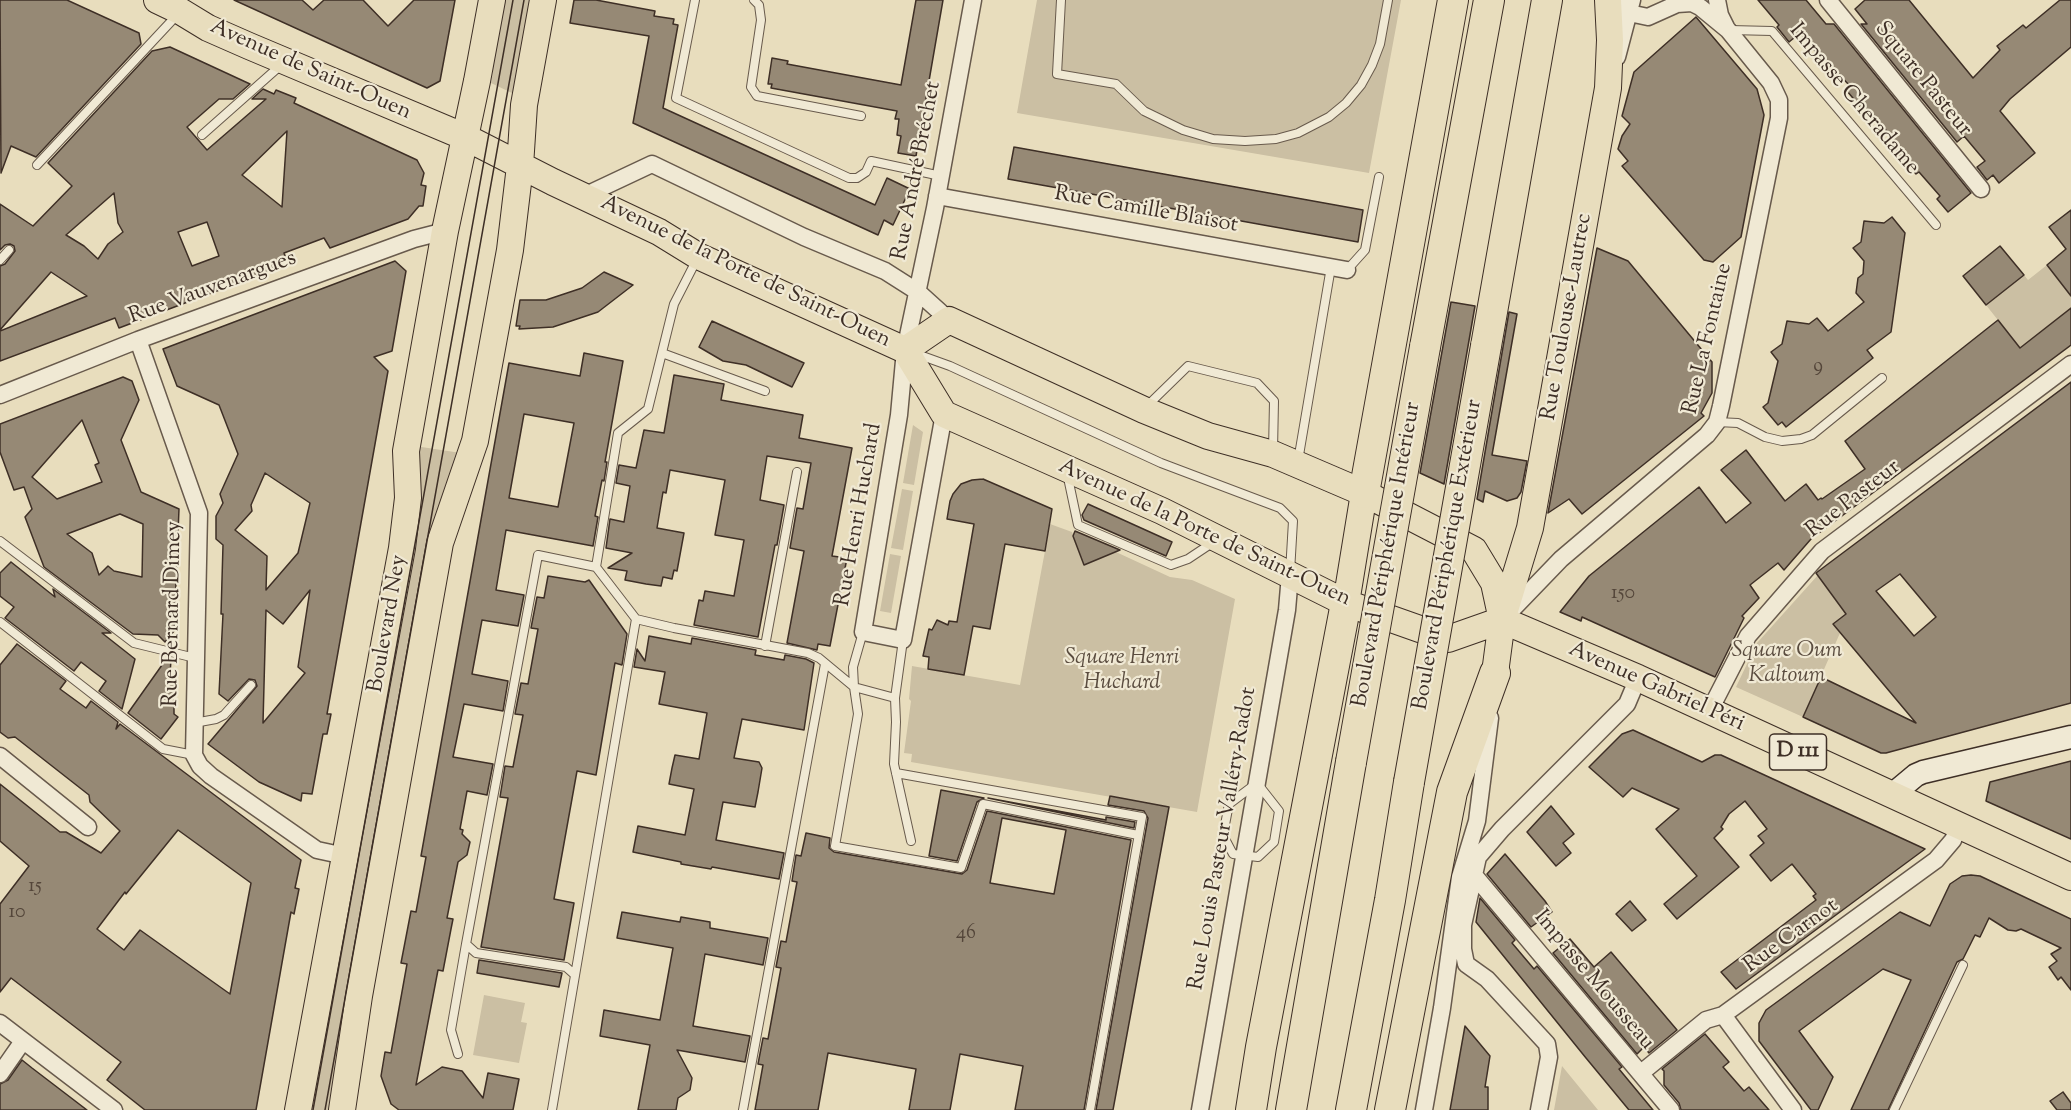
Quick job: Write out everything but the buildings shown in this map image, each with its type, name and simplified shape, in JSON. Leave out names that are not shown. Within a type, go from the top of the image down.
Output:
[{"type":"highway","points":[[1364,493],[1453,0]]},
{"type":"highway","name":"Boulevard Périphérique Intérieur","points":[[1291,1110],[1422,359],[1489,0]]},
{"type":"highway","name":"Boulevard Périphérique Extérieur","points":[[1351,1110],[1390,900],[1547,0]]},
{"type":"highway","points":[[1251,1110],[1346,603]]},
{"type":"highway","points":[[1390,1110],[1452,792],[1495,673]]},
{"type":"main road","name":"Avenue de Saint-Ouen","points":[[157,0],[208,28],[465,137],[520,166]]},
{"type":"main road","name":"Boulevard Ney","points":[[298,1110],[406,528],[408,488],[406,451],[445,231],[492,0]]},
{"type":"main road","name":"Boulevard Ney","points":[[342,1110],[440,543],[475,441],[513,230],[524,105],[543,0]]},
{"type":"main road","name":"Rue Toulouse-Lautrec","points":[[1502,620],[1530,528],[1608,88],[1610,40],[1623,4]]},
{"type":"main road","name":"Avenue de la Porte de Saint-Ouen","points":[[520,166],[659,232],[698,256],[905,350],[944,414],[1162,511],[1346,603],[1448,639],[1502,620],[1494,583],[1474,550],[1364,493],[1273,454],[1208,436],[1144,410],[949,320],[905,350]]},
{"type":"main road","points":[[1346,603],[1364,493]]},
{"type":"main road","points":[[1495,673],[1502,620]]},
{"type":"main road","name":"Avenue Gabriel Péri","points":[[1502,620],[1638,678],[2071,877]]},
{"type":"street","name":"Rue André Bréchet","points":[[905,350],[941,176],[973,0]]},
{"type":"street","points":[[1613,0],[1623,4]]},
{"type":"street","name":"Rue La Fontaine","points":[[1502,620],[1561,559],[1707,435],[1717,422],[1779,118],[1779,100],[1771,83],[1728,30],[1720,15],[1717,0]]},
{"type":"street","name":"Square Pasteur","points":[[1828,0],[1981,189]]},
{"type":"street","name":"Rue La Fontaine","points":[[1623,4],[1648,17],[1679,2],[1692,3],[1728,30]]},
{"type":"street","name":"Avenue de la Porte de Saint-Ouen","points":[[584,196],[652,164],[804,237],[885,271],[918,292],[949,320]]},
{"type":"street","name":"Rue Camille Blaisot","points":[[937,196],[1339,268]]},
{"type":"street","name":"Rue Vauvenargues","points":[[0,395],[138,340],[414,239],[445,231]]},
{"type":"street","name":"Rue Bernard Dimey","points":[[138,340],[200,513],[194,755]]},
{"type":"street","name":"Rue Henri Huchard","points":[[903,640],[863,633],[900,415],[905,350]]},
{"type":"street","name":"Rue Pasteur","points":[[1709,712],[1748,636],[1822,551],[2071,364]]},
{"type":"street","points":[[903,640],[944,414]]},
{"type":"street","name":"Rue Louis Pasteur Valléry-Radot","points":[[1200,1110],[1287,610],[1290,575]]},
{"type":"street","points":[[1424,1110],[1442,1008],[1460,877],[1477,821],[1495,673]]},
{"type":"street","points":[[1539,1110],[1549,1057],[1547,1044],[1487,980],[1466,964],[1462,949],[1463,925],[1477,879],[1478,857],[1626,704],[1638,678]]},
{"type":"street","points":[[1892,795],[1923,772],[2071,737]]},
{"type":"street","points":[[194,755],[200,766],[211,776],[317,850],[345,856]]},
{"type":"street","points":[[0,756],[88,827]]},
{"type":"street","name":"Rue Carnot","points":[[1641,1073],[1706,1020],[1723,1015],[1936,860],[1953,840],[1959,826]]},
{"type":"street","points":[[1472,836],[1487,846]]},
{"type":"street","name":"Impasse Mousseau","points":[[1477,879],[1671,1110]]},
{"type":"street","points":[[1446,973],[1466,964]]},
{"type":"street","points":[[1723,1015],[1793,1110]]},
{"type":"street","points":[[0,1023],[108,1108]]},
{"type":"street","points":[[0,1074],[23,1041]]},
{"type":"lane","points":[[695,0],[676,98],[849,178],[857,178],[866,172],[872,161],[941,176]]},
{"type":"lane","points":[[754,0],[759,6],[760,20],[751,87],[757,96],[861,116]]},
{"type":"lane","points":[[1061,0],[1057,74],[1116,84],[1144,111],[1183,130],[1213,139],[1245,141],[1276,139],[1298,133],[1319,123],[1346,103],[1361,85],[1372,65],[1380,44],[1389,0]]},
{"type":"lane","points":[[37,165],[180,11]]},
{"type":"lane","name":"Impasse Cheradame","points":[[1728,30],[1772,31],[1936,225]]},
{"type":"lane","points":[[202,135],[286,60]]},
{"type":"lane","points":[[1297,464],[1339,268],[1365,250],[1379,177]]},
{"type":"lane","points":[[0,260],[9,250]]},
{"type":"lane","points":[[596,567],[618,433],[648,409],[674,304],[698,256]]},
{"type":"lane","points":[[905,350],[950,366],[1161,463],[1280,507],[1293,520],[1290,575]]},
{"type":"lane","points":[[662,354],[765,391]]},
{"type":"lane","points":[[1144,410],[1188,366],[1257,383],[1274,400],[1273,454]]},
{"type":"lane","points":[[1717,422],[1738,423],[1765,437],[1782,441],[1801,439],[1812,435],[1882,378]]},
{"type":"lane","points":[[1065,467],[1078,525],[1171,565],[1188,559],[1218,539]]},
{"type":"lane","points":[[765,646],[797,472]]},
{"type":"lane","points":[[0,541],[134,643],[195,658]]},
{"type":"lane","points":[[458,1054],[451,1030],[538,555],[596,567],[636,619],[808,653],[819,658],[854,687],[895,698]]},
{"type":"lane","points":[[552,1110],[636,619]]},
{"type":"lane","points":[[0,622],[163,749],[194,755]]},
{"type":"lane","points":[[863,633],[855,656],[854,687],[858,714],[835,846],[961,868],[983,804],[1138,835]]},
{"type":"lane","points":[[903,640],[895,698],[897,722],[894,764],[911,841]]},
{"type":"lane","points":[[743,1110],[825,664]]},
{"type":"lane","points":[[194,723],[216,719],[224,715],[251,685]]},
{"type":"lane","points":[[896,773],[1142,817],[1090,1110]]},
{"type":"lane","points":[[1257,783],[1279,811],[1274,842],[1258,857],[1233,854],[1223,835],[1229,804],[1257,783]]},
{"type":"lane","points":[[466,944],[476,954],[566,967],[575,975]]},
{"type":"lane","points":[[1894,1110],[1963,965]]},
{"type":"green space","points":[[502,0],[531,0],[514,94],[491,83],[493,72],[489,70]]},
{"type":"green space","points":[[1037,0],[1401,0],[1369,173],[1017,113]]},
{"type":"green space","points":[[2047,265],[2060,281],[2071,272],[2071,308],[2020,348],[1986,305],[2024,275],[2028,280]]},
{"type":"green space","points":[[913,425],[923,432],[914,485],[903,483]]},
{"type":"green space","points":[[415,446],[461,453],[331,1110],[307,1110]]},
{"type":"green space","points":[[902,489],[913,491],[903,550],[891,548]]},
{"type":"green space","name":"Square Henri Huchard","points":[[1050,524],[1072,532],[1084,564],[1116,552],[1170,577],[1192,580],[1235,599],[1197,812],[911,762],[912,754],[904,753],[911,701],[909,699],[912,666],[1020,685]]},
{"type":"green space","points":[[890,554],[901,556],[891,613],[880,611]]},
{"type":"green space","name":"Square Oum Kaltoum","points":[[1818,575],[1847,614],[1833,624],[1840,633],[1803,717],[1736,687],[1757,643]]},
{"type":"green space","points":[[484,995],[525,1003],[521,1022],[527,1023],[519,1063],[473,1055]]},
{"type":"green space","points":[[1562,1066],[1598,1110],[1554,1110]]},
{"type":"tram line","points":[[313,1110],[513,0]]},
{"type":"tram line","points":[[325,1110],[524,0]]}]
